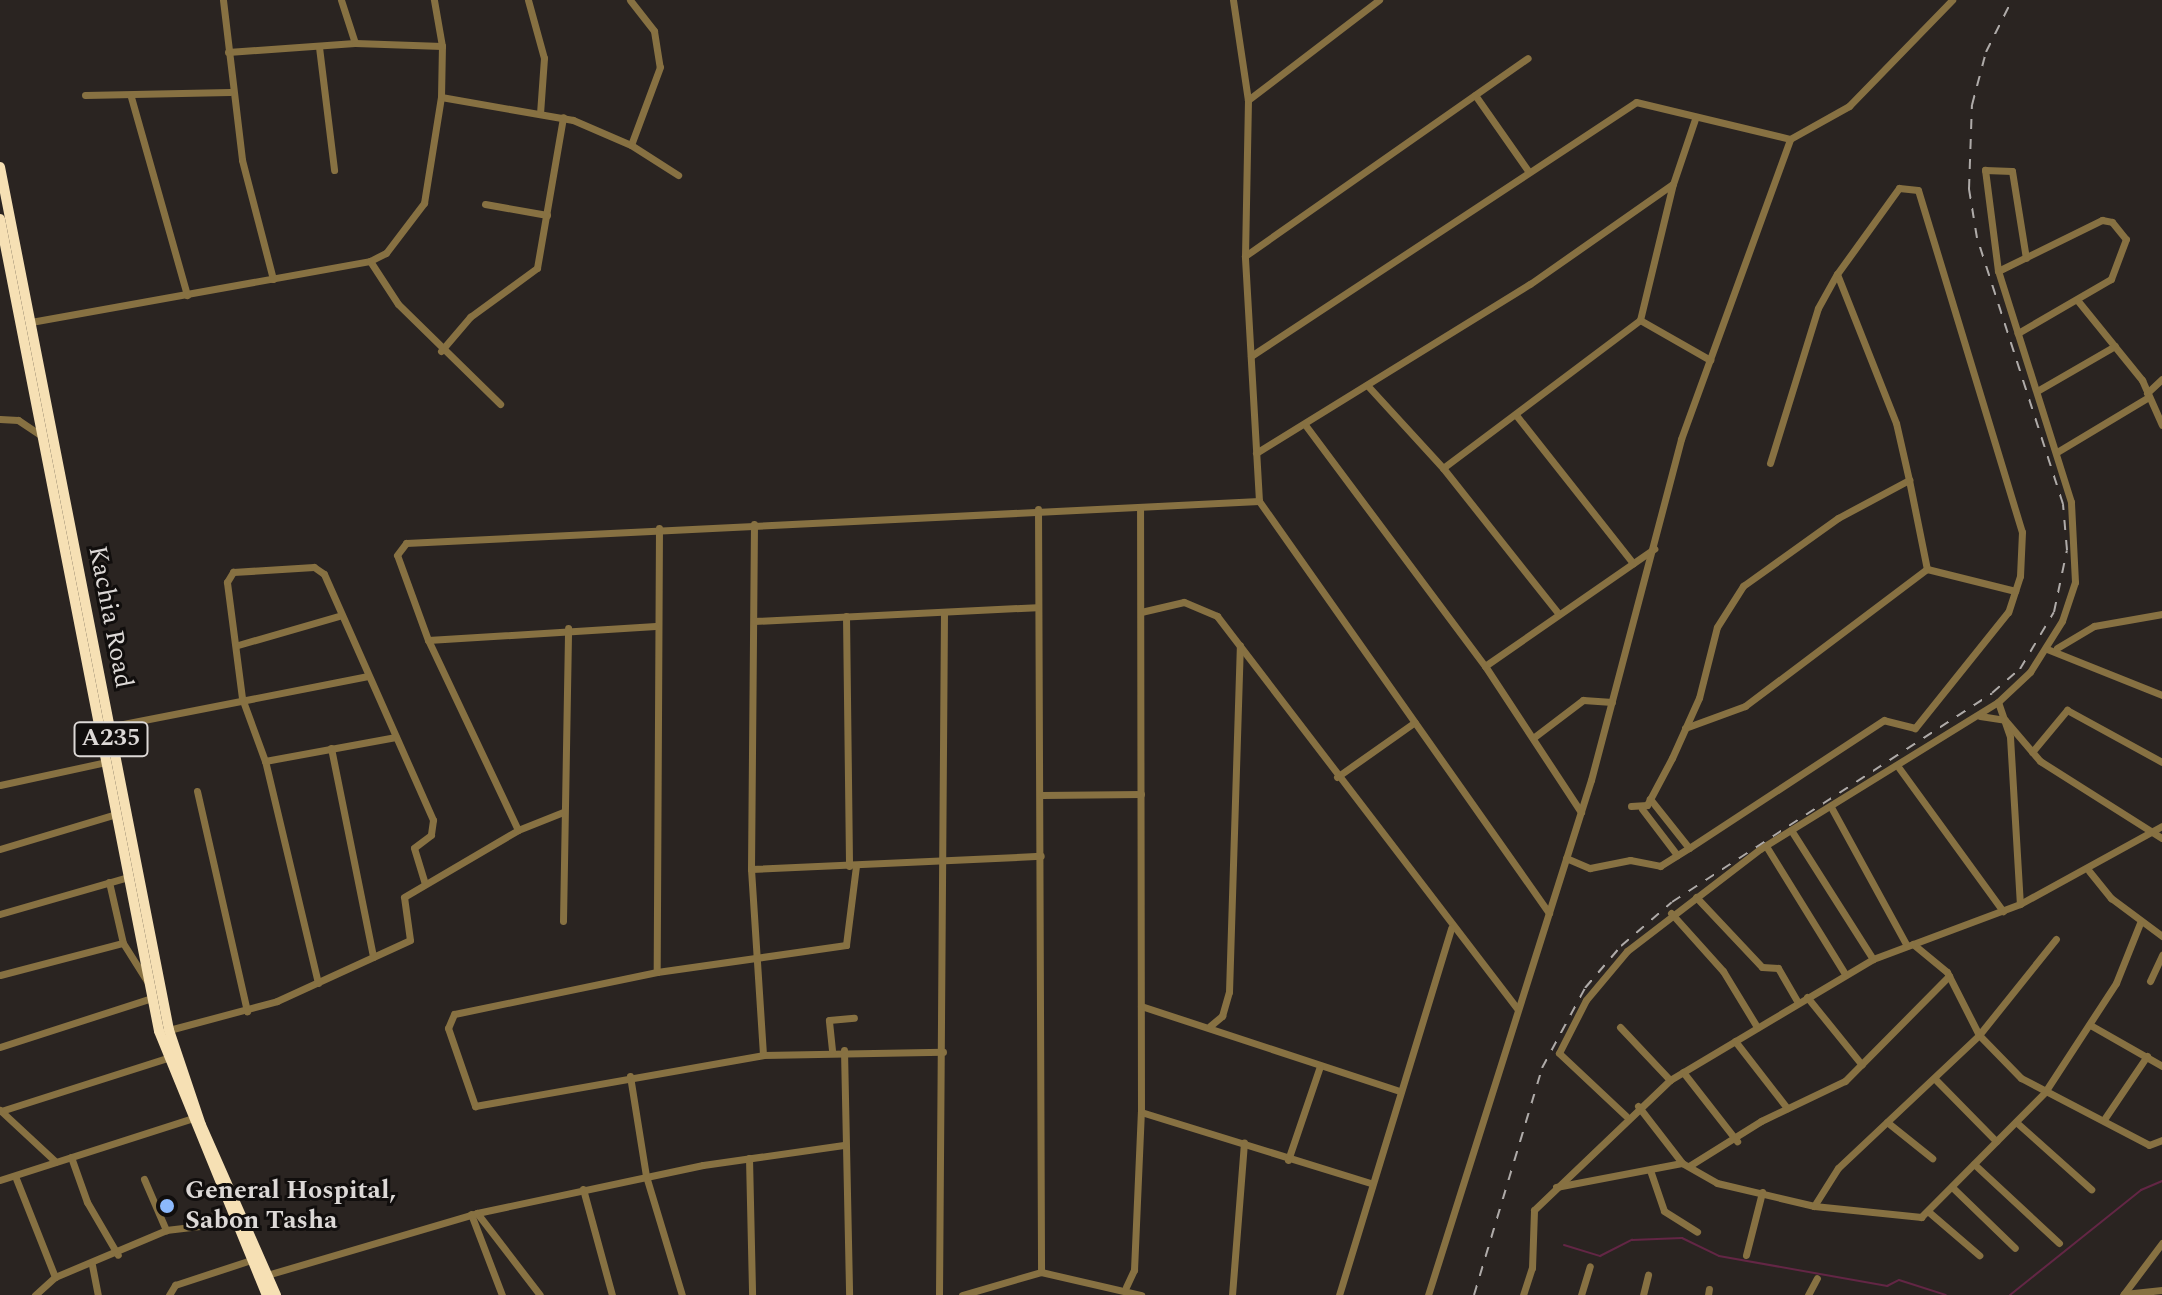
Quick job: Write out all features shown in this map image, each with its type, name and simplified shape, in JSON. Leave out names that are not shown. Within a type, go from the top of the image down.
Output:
[{"type":"highway","name":"Kachia Road","points":[[0,167],[108,727],[150,965],[148,982],[167,1058],[190,1119],[267,1295]]},
{"type":"highway","name":"Kachia Road","points":[[0,219],[128,877],[150,965],[201,1125],[276,1295]]},
{"type":"street","points":[[223,0],[230,92],[273,279]]},
{"type":"street","points":[[341,0],[355,43]]},
{"type":"street","points":[[31,322],[370,261],[399,242],[418,217],[441,97],[442,46],[434,0]]},
{"type":"street","points":[[528,0],[544,58],[540,114]]},
{"type":"street","points":[[630,0],[654,31],[660,67],[631,145]]},
{"type":"street","points":[[1233,0],[1248,100],[1245,256],[1259,501],[1549,913]]},
{"type":"street","points":[[1248,100],[1379,0]]},
{"type":"street","points":[[1428,1295],[1581,812],[1654,549],[1681,439],[1790,139],[1849,106],[1952,0]]},
{"type":"street","points":[[228,52],[355,43],[442,46]]},
{"type":"street","points":[[319,47],[334,170]]},
{"type":"street","points":[[1245,256],[1528,58]]},
{"type":"street","points":[[85,95],[131,97],[230,92]]},
{"type":"street","points":[[1475,95],[1529,172]]},
{"type":"street","points":[[131,97],[187,295]]},
{"type":"street","points":[[441,97],[563,117],[631,145],[678,175]]},
{"type":"street","points":[[1251,356],[1636,102],[1695,119],[1790,139]]},
{"type":"street","points":[[441,351],[470,317],[531,276],[541,259],[563,117]]},
{"type":"street","points":[[1443,468],[1640,320],[1673,184],[1695,119]]},
{"type":"street","points":[[1626,1116],[1560,1057],[1559,1047],[1609,972],[1671,913],[1766,846],[1980,716],[1998,702],[2047,649],[2075,582],[2078,547],[2057,452],[1998,271],[1985,170],[2013,173],[2026,258]]},
{"type":"street","points":[[1256,453],[1306,426],[1530,284],[1673,184]]},
{"type":"street","points":[[1566,858],[1590,868],[1630,860],[1660,866],[1884,720],[1915,728],[1993,634],[2015,591],[2022,532],[1918,190],[1899,188],[1837,274],[1818,308],[1770,463]]},
{"type":"street","points":[[485,204],[547,215]]},
{"type":"street","points":[[1998,271],[2102,220],[2112,222],[2127,241],[2115,269],[2078,301],[2018,333]]},
{"type":"street","points":[[370,261],[398,304],[441,351],[500,404]]},
{"type":"street","points":[[1837,274],[1896,423],[1927,569]]},
{"type":"street","points":[[2078,301],[2115,346],[2162,425]]},
{"type":"street","points":[[1640,320],[1710,360]]},
{"type":"street","points":[[2037,391],[2115,346]]},
{"type":"street","points":[[2057,452],[2147,396],[2162,379]]},
{"type":"street","points":[[1367,385],[1443,468],[1557,612]]},
{"type":"street","points":[[1516,415],[1633,563]]},
{"type":"street","points":[[0,419],[18,420],[42,436]]},
{"type":"street","points":[[1306,426],[1485,666],[1581,812]]},
{"type":"street","points":[[1642,809],[1685,728],[1717,627],[1743,586],[1838,518],[1909,480]]},
{"type":"street","points":[[518,830],[428,640],[397,555],[406,543],[1038,509],[1259,501]]},
{"type":"street","points":[[1126,1287],[1135,1261],[1141,1112],[1140,507]]},
{"type":"street","points":[[1038,509],[1042,795],[1041,1272]]},
{"type":"street","points":[[754,524],[751,869],[763,1055]]},
{"type":"street","points":[[657,972],[656,626],[659,528]]},
{"type":"street","points":[[1485,666],[1557,612],[1654,549]]},
{"type":"street","points":[[318,983],[265,761],[242,698],[238,645],[227,582],[233,572],[317,567],[342,615],[435,828],[414,848],[425,883]]},
{"type":"street","points":[[1927,569],[2015,591]]},
{"type":"street","points":[[1685,728],[1745,706],[1927,569]]},
{"type":"street","points":[[1141,612],[1184,602],[1201,607],[1240,645],[1451,928],[1517,1009]]},
{"type":"street","points":[[754,621],[1037,607]]},
{"type":"street","points":[[939,1295],[944,612]]},
{"type":"street","points":[[2047,649],[2057,648],[2094,626],[2162,614]]},
{"type":"street","points":[[238,645],[342,615]]},
{"type":"street","points":[[846,616],[852,866],[846,945],[657,972],[448,1019],[475,1106],[630,1076],[763,1055],[832,1050],[943,1052]]},
{"type":"street","points":[[428,640],[568,628],[656,626]]},
{"type":"street","points":[[563,921],[568,628]]},
{"type":"street","points":[[1210,1026],[1222,1016],[1229,992],[1240,645]]},
{"type":"street","points":[[2057,648],[2162,695]]},
{"type":"street","points":[[108,727],[242,698],[368,676]]},
{"type":"street","points":[[1533,738],[1583,700],[1612,702]]},
{"type":"street","points":[[1998,702],[2005,720],[2020,904]]},
{"type":"street","points":[[2032,752],[2067,710],[2162,762]]},
{"type":"street","points":[[1980,716],[2005,720],[2032,752],[2162,838]]},
{"type":"street","points":[[1337,777],[1415,722]]},
{"type":"street","points":[[265,761],[396,737]]},
{"type":"street","points":[[331,748],[373,957]]},
{"type":"street","points":[[0,785],[106,762]]},
{"type":"street","points":[[1899,768],[2003,911]]},
{"type":"street","points":[[197,791],[247,1011]]},
{"type":"street","points":[[1042,795],[1141,794]]},
{"type":"street","points":[[1650,799],[1689,848]]},
{"type":"street","points":[[1631,806],[1642,809],[1677,855]]},
{"type":"street","points":[[1831,807],[1910,945],[1949,976],[1979,1035],[2021,1078],[2105,1118],[2149,1145],[2162,1140]]},
{"type":"street","points":[[169,1030],[247,1011],[318,983],[410,940],[404,897],[518,830],[563,812]]},
{"type":"street","points":[[0,849],[116,814]]},
{"type":"street","points":[[1523,1295],[1532,1268],[1534,1210],[1626,1116],[1670,1080],[1873,959],[2020,904],[2089,871],[2162,826]]},
{"type":"street","points":[[1791,830],[1873,959]]},
{"type":"street","points":[[1766,846],[1845,974]]},
{"type":"street","points":[[751,869],[1041,856]]},
{"type":"street","points":[[2089,871],[2140,923],[2162,936]]},
{"type":"street","points":[[0,914],[128,877]]},
{"type":"street","points":[[109,882],[123,943],[148,982]]},
{"type":"street","points":[[1696,897],[1762,967],[1778,968],[1798,1002]]},
{"type":"street","points":[[1671,913],[1723,971],[1757,1027]]},
{"type":"street","points":[[1638,1106],[1686,1164],[1717,1183],[1814,1206],[1911,1218],[1930,1213],[2045,1092],[2092,1026],[2140,923]]},
{"type":"street","points":[[1339,1295],[1451,928]]},
{"type":"street","points":[[1814,1206],[1838,1168],[1936,1080],[1979,1035],[2056,939]]},
{"type":"street","points":[[0,975],[123,943]]},
{"type":"street","points":[[2150,981],[2162,955]]},
{"type":"street","points":[[1556,1187],[1686,1164],[1737,1141],[1787,1108],[1828,1091],[1862,1065],[1949,976]]},
{"type":"street","points":[[1807,997],[1862,1065]]},
{"type":"street","points":[[0,1047],[152,998]]},
{"type":"street","points":[[1141,1006],[1210,1026],[1400,1091]]},
{"type":"street","points":[[832,1050],[829,1020],[854,1018]]},
{"type":"street","points":[[2092,1026],[2162,1066]]},
{"type":"street","points":[[1620,1027],[1670,1080]]},
{"type":"street","points":[[1735,1041],[1787,1108]]},
{"type":"street","points":[[844,1050],[849,1295]]},
{"type":"street","points":[[2105,1118],[2147,1056]]},
{"type":"street","points":[[0,1111],[167,1058]]},
{"type":"street","points":[[1288,1160],[1320,1066]]},
{"type":"street","points":[[1683,1072],[1737,1141]]},
{"type":"street","points":[[630,1076],[646,1176],[682,1295]]},
{"type":"street","points":[[1936,1080],[1996,1141]]},
{"type":"street","points":[[0,1111],[56,1162]]},
{"type":"street","points":[[1141,1112],[1244,1142],[1288,1160],[1371,1183]]},
{"type":"street","points":[[0,1180],[190,1119]]},
{"type":"street","points":[[1887,1122],[1932,1158]]},
{"type":"street","points":[[2016,1122],[2091,1189]]},
{"type":"street","points":[[1232,1295],[1244,1142]]},
{"type":"street","points":[[267,1275],[474,1213],[646,1176],[844,1145]]},
{"type":"street","points":[[71,1157],[93,1215],[118,1255]]},
{"type":"street","points":[[749,1158],[752,1295]]},
{"type":"street","points":[[1974,1164],[2059,1243]]},
{"type":"street","points":[[1650,1170],[1664,1211],[1697,1232]]},
{"type":"street","points":[[15,1176],[55,1277]]},
{"type":"street","points":[[144,1179],[166,1230]]},
{"type":"street","points":[[1953,1188],[2015,1248]]},
{"type":"street","points":[[583,1189],[612,1295]]},
{"type":"street","points":[[1746,1255],[1762,1192]]},
{"type":"street","points":[[474,1213],[502,1295]]},
{"type":"street","points":[[474,1213],[540,1295]]},
{"type":"street","points":[[1930,1213],[1979,1255]]},
{"type":"street","points":[[35,1295],[55,1277],[118,1255],[166,1230],[234,1222]]},
{"type":"street","points":[[2124,1294],[2162,1243]]},
{"type":"street","points":[[169,1295],[175,1285],[251,1260]]},
{"type":"street","points":[[92,1265],[98,1295]]},
{"type":"street","points":[[1581,1295],[1590,1266]]},
{"type":"street","points":[[962,1295],[1041,1272],[1126,1287],[1141,1295]]},
{"type":"street","points":[[1643,1295],[1648,1275]]},
{"type":"street","points":[[1808,1295],[1817,1278]]},
{"type":"street","points":[[2124,1294],[2162,1290]]},
{"type":"waterway","points":[[2010,1295],[2141,1190],[2162,1181]]},
{"type":"waterway","points":[[1564,1245],[1600,1256],[1632,1240],[1682,1238],[1719,1256],[1887,1286],[1899,1280],[1946,1295]]},
{"type":"railway","points":[[1474,1295],[1542,1068],[1585,988],[1621,946],[1672,902],[1992,693],[2020,669],[2054,612],[2067,550],[2063,504],[1977,238],[1969,189],[1972,105],[1986,52],[2012,0]]},
{"type":"place","name":"General Hospital, Sabon Tasha","points":[[167,1206]]}]
